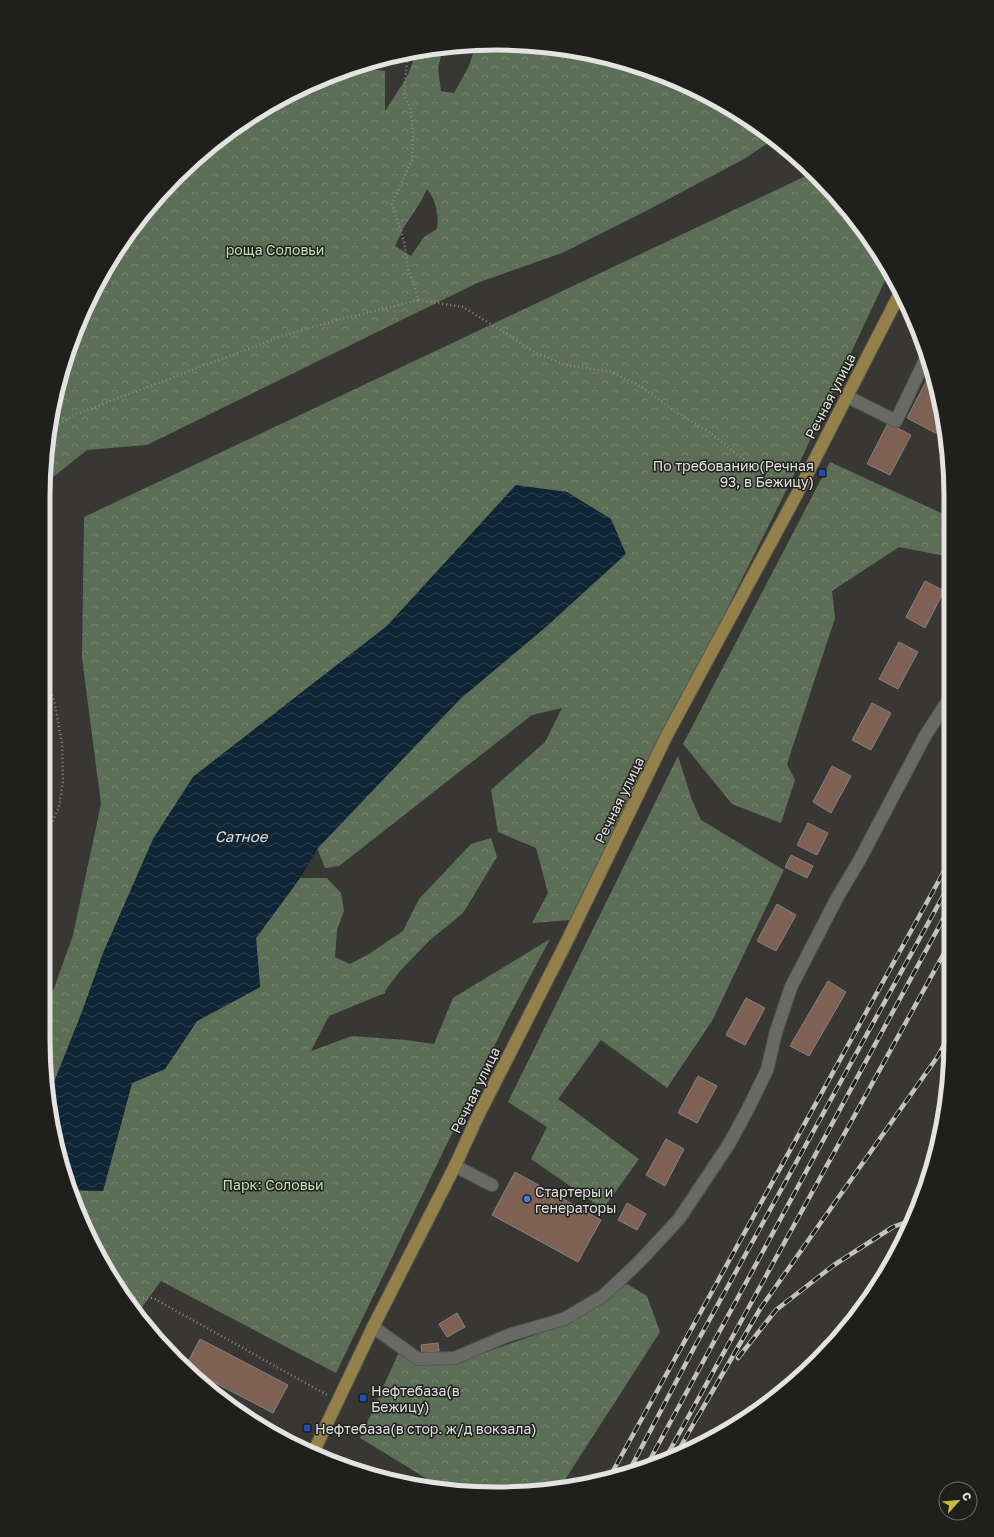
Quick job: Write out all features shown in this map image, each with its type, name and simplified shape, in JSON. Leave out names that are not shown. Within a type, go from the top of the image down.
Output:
[{"type":"main road","name":"Речная улица","points":[[316,1449],[372,1327],[455,1166],[476,1120],[567,941],[667,735],[797,494],[897,298]]},
{"type":"lane","points":[[846,396],[896,421],[923,362]]},
{"type":"lane","points":[[372,1327],[418,1359],[455,1358],[509,1335],[564,1319],[603,1296],[639,1262],[680,1219],[728,1144],[748,1109],[767,1070],[776,1032],[791,987],[837,898],[859,861],[925,736],[944,707]]},
{"type":"lane","points":[[455,1166],[492,1185]]},
{"type":"path","points":[[409,59],[407,61],[404,95],[410,107],[413,133],[412,160],[392,204],[404,241],[408,269],[419,300]]},
{"type":"path","points":[[56,426],[74,415],[282,336],[419,300],[463,307],[507,334],[528,349],[565,365],[611,372],[642,387],[674,410],[711,433],[739,456],[765,471],[797,494]]},
{"type":"path","points":[[50,691],[54,700],[62,743],[63,781],[59,808],[50,828]]},
{"type":"path","points":[[131,1297],[153,1298],[338,1401]]},
{"type":"green space","name":"роща Соловьи","points":[[474,51],[526,51],[555,54],[613,65],[668,84],[695,96],[720,110],[769,142],[744,159],[646,211],[562,253],[477,283],[147,445],[87,450],[51,479],[54,439],[65,381],[84,326],[96,299],[125,249],[142,225],[181,181],[225,142],[249,125],[299,96],[353,74],[369,69],[385,71],[385,111],[407,77],[414,58],[442,54],[438,68],[441,91],[454,93],[469,66]],"holes":[[[427,189],[433,198],[438,218],[437,229],[424,237],[411,256],[395,246],[404,227],[420,203]]]},
{"type":"green space","points":[[807,175],[833,202],[852,225],[869,249],[886,278],[788,487],[571,920],[532,923],[548,893],[536,848],[498,832],[491,790],[545,742],[562,708],[532,715],[339,866],[325,868],[317,848],[460,699],[548,625],[575,599],[516,485],[387,626],[193,777],[80,1017],[53,1086],[50,1040],[50,1000],[73,935],[101,804],[82,658],[84,517]]},
{"type":"green space","points":[[830,462],[944,514],[944,556],[899,547],[832,591],[835,618],[787,764],[795,780],[781,823],[732,804],[683,744]]},
{"type":"green space","points":[[678,756],[692,800],[701,820],[784,870],[712,1021],[667,1088],[601,1040],[558,1099],[639,1159],[603,1209],[531,1159],[547,1127],[508,1102]]},
{"type":"green space","name":"Парк: Соловьи","points":[[491,838],[497,857],[463,913],[430,940],[400,971],[385,993],[329,1016],[311,1051],[352,1036],[406,1040],[434,1044],[453,998],[550,939],[506,1022],[336,1373],[161,1281],[140,1310],[110,1264],[96,1238],[76,1190],[103,1191],[132,1083],[165,1069],[197,1021],[260,987],[256,938],[300,878],[327,878],[341,893],[344,911],[337,930],[335,957],[350,964],[369,954],[403,931],[419,899],[471,844]]},
{"type":"green space","points":[[627,1284],[647,1296],[660,1332],[564,1481],[526,1486],[497,1487],[468,1486],[432,1482],[360,1438],[399,1352],[457,1362],[561,1326],[601,1303]]},
{"type":"water","name":"Сатное","points":[[516,485],[567,492],[611,519],[626,554],[548,625],[460,699],[318,848],[300,878],[256,938],[260,987],[197,1021],[165,1069],[132,1083],[103,1191],[76,1190],[65,1156],[53,1086],[103,953],[153,839],[193,777],[387,626]]},
{"type":"building","points":[[928,378],[939,435],[907,418]]},
{"type":"building","points":[[888,423],[911,435],[890,475],[867,464]]},
{"type":"building","points":[[925,581],[944,591],[925,628],[906,617]]},
{"type":"building","points":[[899,642],[918,652],[898,689],[879,679]]},
{"type":"building","points":[[872,703],[891,713],[871,750],[852,740]]},
{"type":"building","points":[[832,766],[851,776],[831,813],[813,802]]},
{"type":"building","points":[[808,823],[828,833],[817,855],[797,845]]},
{"type":"building","points":[[791,855],[813,866],[807,878],[785,867]]},
{"type":"building","points":[[777,904],[796,915],[776,951],[757,941]]},
{"type":"building","points":[[828,981],[846,992],[809,1056],[790,1046]]},
{"type":"building","points":[[746,998],[765,1008],[745,1045],[726,1035]]},
{"type":"building","points":[[698,1076],[717,1086],[697,1123],[678,1113]]},
{"type":"building","points":[[666,1139],[684,1149],[665,1186],[646,1175]]},
{"type":"building","points":[[515,1172],[601,1220],[578,1262],[492,1215]]},
{"type":"building","points":[[627,1203],[646,1214],[637,1230],[618,1220]]},
{"type":"building","points":[[457,1313],[465,1327],[447,1337],[439,1324]]},
{"type":"building","points":[[200,1339],[288,1385],[273,1413],[202,1376],[188,1362]]},
{"type":"building","points":[[438,1343],[439,1351],[422,1353],[421,1345]]},
{"type":"railway","points":[[612,1472],[944,871]]},
{"type":"railway","points":[[632,1466],[695,1346],[944,894]]},
{"type":"railway","points":[[650,1460],[944,917]]},
{"type":"railway","points":[[668,1453],[944,953]]},
{"type":"railway","points":[[697,1418],[760,1309],[938,1056],[944,1045]]},
{"type":"railway","points":[[738,1358],[776,1310],[834,1265],[893,1227],[905,1222]]},
{"type":"railway","points":[[680,1448],[699,1414]]},
{"type":"place","name":"По требованию(Речная 93, в Бежицу)","points":[[822,473]]},
{"type":"place","name":"Стартеры и генераторы","points":[[527,1199]]},
{"type":"place","name":"Нефтебаза(в Бежицу)","points":[[363,1398]]},
{"type":"place","name":"Нефтебаза(в стор. ж/д вокзала)","points":[[307,1428]]}]
